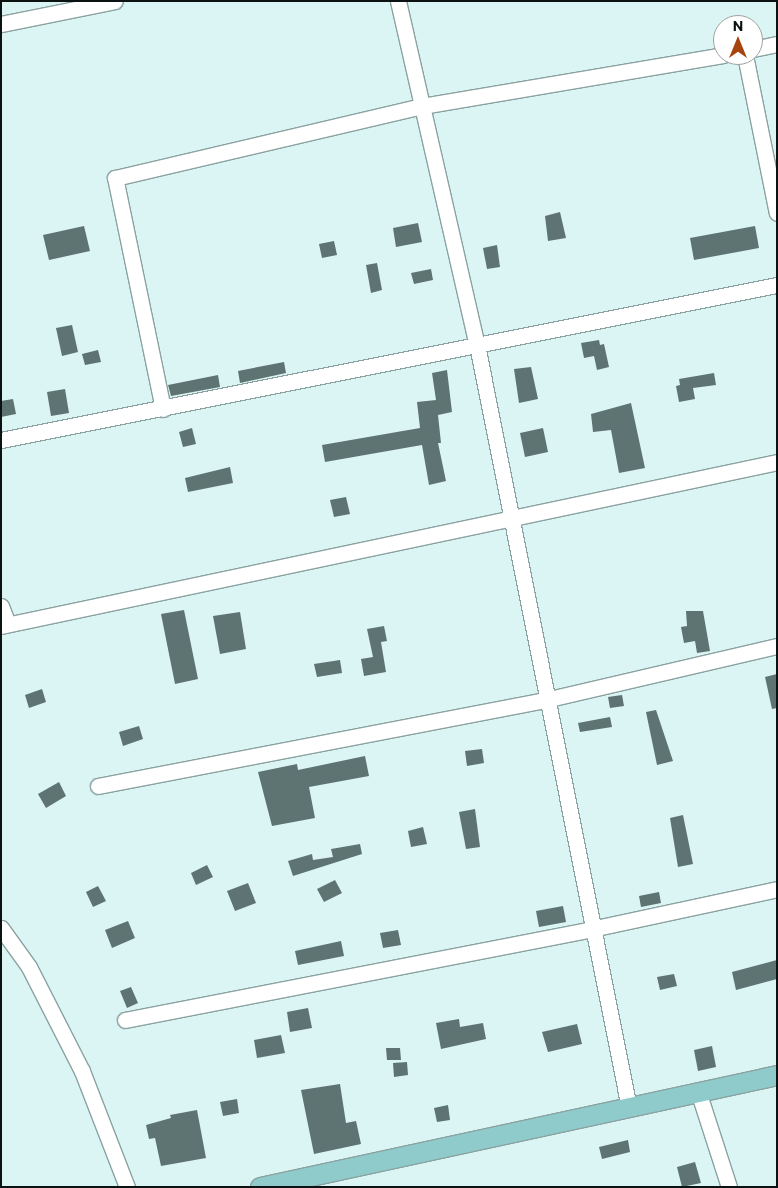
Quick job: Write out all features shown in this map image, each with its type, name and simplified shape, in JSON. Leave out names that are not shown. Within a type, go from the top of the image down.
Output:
[{"type":"main road","points":[[260,1187],[777,1075]]},
{"type":"street","points":[[1,24],[115,1]]},
{"type":"street","points":[[398,1],[477,346],[548,699],[591,929],[629,1108]]},
{"type":"street","points":[[763,47],[777,44]]},
{"type":"street","points":[[163,409],[115,178],[422,106],[713,57]]},
{"type":"street","points":[[747,65],[777,214]]},
{"type":"street","points":[[1,440],[777,285]]},
{"type":"street","points":[[1,606],[4,625],[777,462]]},
{"type":"street","points":[[98,786],[548,699],[777,646]]},
{"type":"street","points":[[125,1020],[591,929],[777,889]]},
{"type":"street","points":[[1,928],[30,967],[82,1071],[127,1187]]},
{"type":"street","points":[[698,1091],[729,1187]]},
{"type":"building","points":[[560,212],[566,238],[548,241],[545,216]]},
{"type":"building","points":[[418,223],[422,242],[396,247],[393,228]]},
{"type":"building","points":[[84,226],[90,251],[49,260],[43,235]]},
{"type":"building","points":[[755,226],[759,248],[694,260],[690,238]]},
{"type":"building","points":[[334,241],[337,255],[322,258],[319,244]]},
{"type":"building","points":[[497,245],[500,267],[487,269],[483,248]]},
{"type":"building","points":[[377,263],[382,290],[371,293],[366,265]]},
{"type":"building","points":[[431,269],[433,280],[414,284],[411,273]]},
{"type":"building","points":[[72,325],[78,352],[62,356],[56,328]]},
{"type":"building","points":[[599,340],[600,345],[604,344],[609,367],[597,370],[594,356],[584,358],[581,343]]},
{"type":"building","points":[[98,350],[101,362],[85,365],[82,354]]},
{"type":"building","points":[[284,362],[286,373],[240,383],[238,371]]},
{"type":"building","points":[[531,367],[538,399],[519,403],[514,369]]},
{"type":"building","points":[[447,370],[452,412],[438,415],[441,443],[438,443],[446,481],[429,485],[422,445],[325,462],[322,445],[420,428],[417,402],[436,400],[432,373]]},
{"type":"building","points":[[714,373],[716,385],[693,388],[695,399],[679,402],[676,386],[680,385],[679,379]]},
{"type":"building","points":[[218,375],[220,387],[171,396],[168,385]]},
{"type":"building","points":[[65,389],[69,413],[51,416],[47,392]]},
{"type":"building","points":[[13,399],[16,414],[1,417],[1,401]]},
{"type":"building","points":[[631,403],[645,468],[619,473],[611,430],[593,432],[591,414]]},
{"type":"building","points":[[192,428],[196,444],[183,447],[179,432]]},
{"type":"building","points":[[543,428],[548,452],[525,457],[520,433]]},
{"type":"building","points":[[230,467],[233,483],[188,492],[185,478]]},
{"type":"building","points":[[346,497],[350,514],[334,517],[330,500]]},
{"type":"building","points":[[184,610],[198,679],[175,684],[161,614]]},
{"type":"building","points":[[686,611],[703,611],[710,651],[697,653],[695,641],[684,643],[681,627],[687,626]]},
{"type":"building","points":[[240,612],[246,649],[220,654],[213,616]]},
{"type":"building","points":[[384,626],[387,641],[381,642],[386,672],[364,676],[361,659],[373,657],[367,629]]},
{"type":"building","points":[[340,660],[342,673],[317,677],[314,664]]},
{"type":"building","points":[[777,674],[777,708],[772,709],[765,677]]},
{"type":"building","points":[[42,689],[46,702],[29,708],[25,695]]},
{"type":"building","points":[[622,695],[624,706],[610,708],[608,697]]},
{"type":"building","points":[[656,710],[673,761],[657,765],[646,712]]},
{"type":"building","points":[[610,717],[612,727],[580,732],[578,723]]},
{"type":"building","points":[[139,726],[143,739],[123,746],[119,732]]},
{"type":"building","points":[[482,749],[484,763],[467,766],[465,751]]},
{"type":"building","points":[[365,756],[369,776],[309,787],[315,818],[272,826],[258,772],[297,764],[298,770]]},
{"type":"building","points":[[59,782],[66,796],[46,808],[38,794]]},
{"type":"building","points":[[475,809],[480,847],[466,849],[459,812]]},
{"type":"building","points":[[683,815],[693,864],[678,867],[670,818]]},
{"type":"building","points":[[423,827],[427,844],[411,847],[408,831]]},
{"type":"building","points":[[360,844],[362,854],[293,876],[288,861],[312,854],[313,860],[333,857],[331,849]]},
{"type":"building","points":[[207,865],[213,877],[196,885],[191,873]]},
{"type":"building","points":[[335,880],[342,893],[324,902],[317,889]]},
{"type":"building","points":[[248,883],[256,903],[235,911],[227,891]]},
{"type":"building","points":[[98,886],[106,901],[93,907],[86,892]]},
{"type":"building","points":[[659,892],[661,903],[641,907],[639,896]]},
{"type":"building","points":[[563,906],[566,922],[539,927],[536,911]]},
{"type":"building","points":[[128,921],[135,938],[112,948],[105,930]]},
{"type":"building","points":[[398,930],[401,945],[383,948],[380,933]]},
{"type":"building","points":[[341,941],[344,956],[298,965],[295,951]]},
{"type":"building","points":[[777,960],[777,979],[736,990],[732,972]]},
{"type":"building","points":[[674,974],[677,986],[660,990],[657,977]]},
{"type":"building","points":[[131,987],[138,1003],[127,1008],[120,991]]},
{"type":"building","points":[[308,1008],[312,1028],[290,1032],[287,1012]]},
{"type":"building","points":[[459,1019],[460,1027],[483,1023],[486,1039],[441,1049],[436,1023]]},
{"type":"building","points":[[577,1024],[582,1044],[548,1052],[542,1032]]},
{"type":"building","points":[[281,1035],[285,1053],[257,1058],[254,1040]]},
{"type":"building","points":[[712,1046],[716,1067],[698,1071],[694,1050]]},
{"type":"building","points":[[386,1048],[400,1048],[401,1060],[387,1060]]},
{"type":"building","points":[[407,1062],[408,1075],[394,1077],[393,1063]]},
{"type":"building","points":[[340,1084],[346,1123],[356,1121],[361,1144],[314,1154],[301,1090]]},
{"type":"building","points":[[237,1099],[239,1113],[223,1116],[220,1102]]},
{"type":"building","points":[[448,1105],[450,1120],[437,1122],[434,1108]]},
{"type":"building","points":[[197,1110],[206,1158],[161,1166],[155,1138],[149,1139],[146,1125],[171,1118],[170,1115]]},
{"type":"building","points":[[628,1140],[630,1152],[602,1159],[599,1147]]},
{"type":"building","points":[[695,1162],[701,1183],[682,1187],[677,1167]]}]
